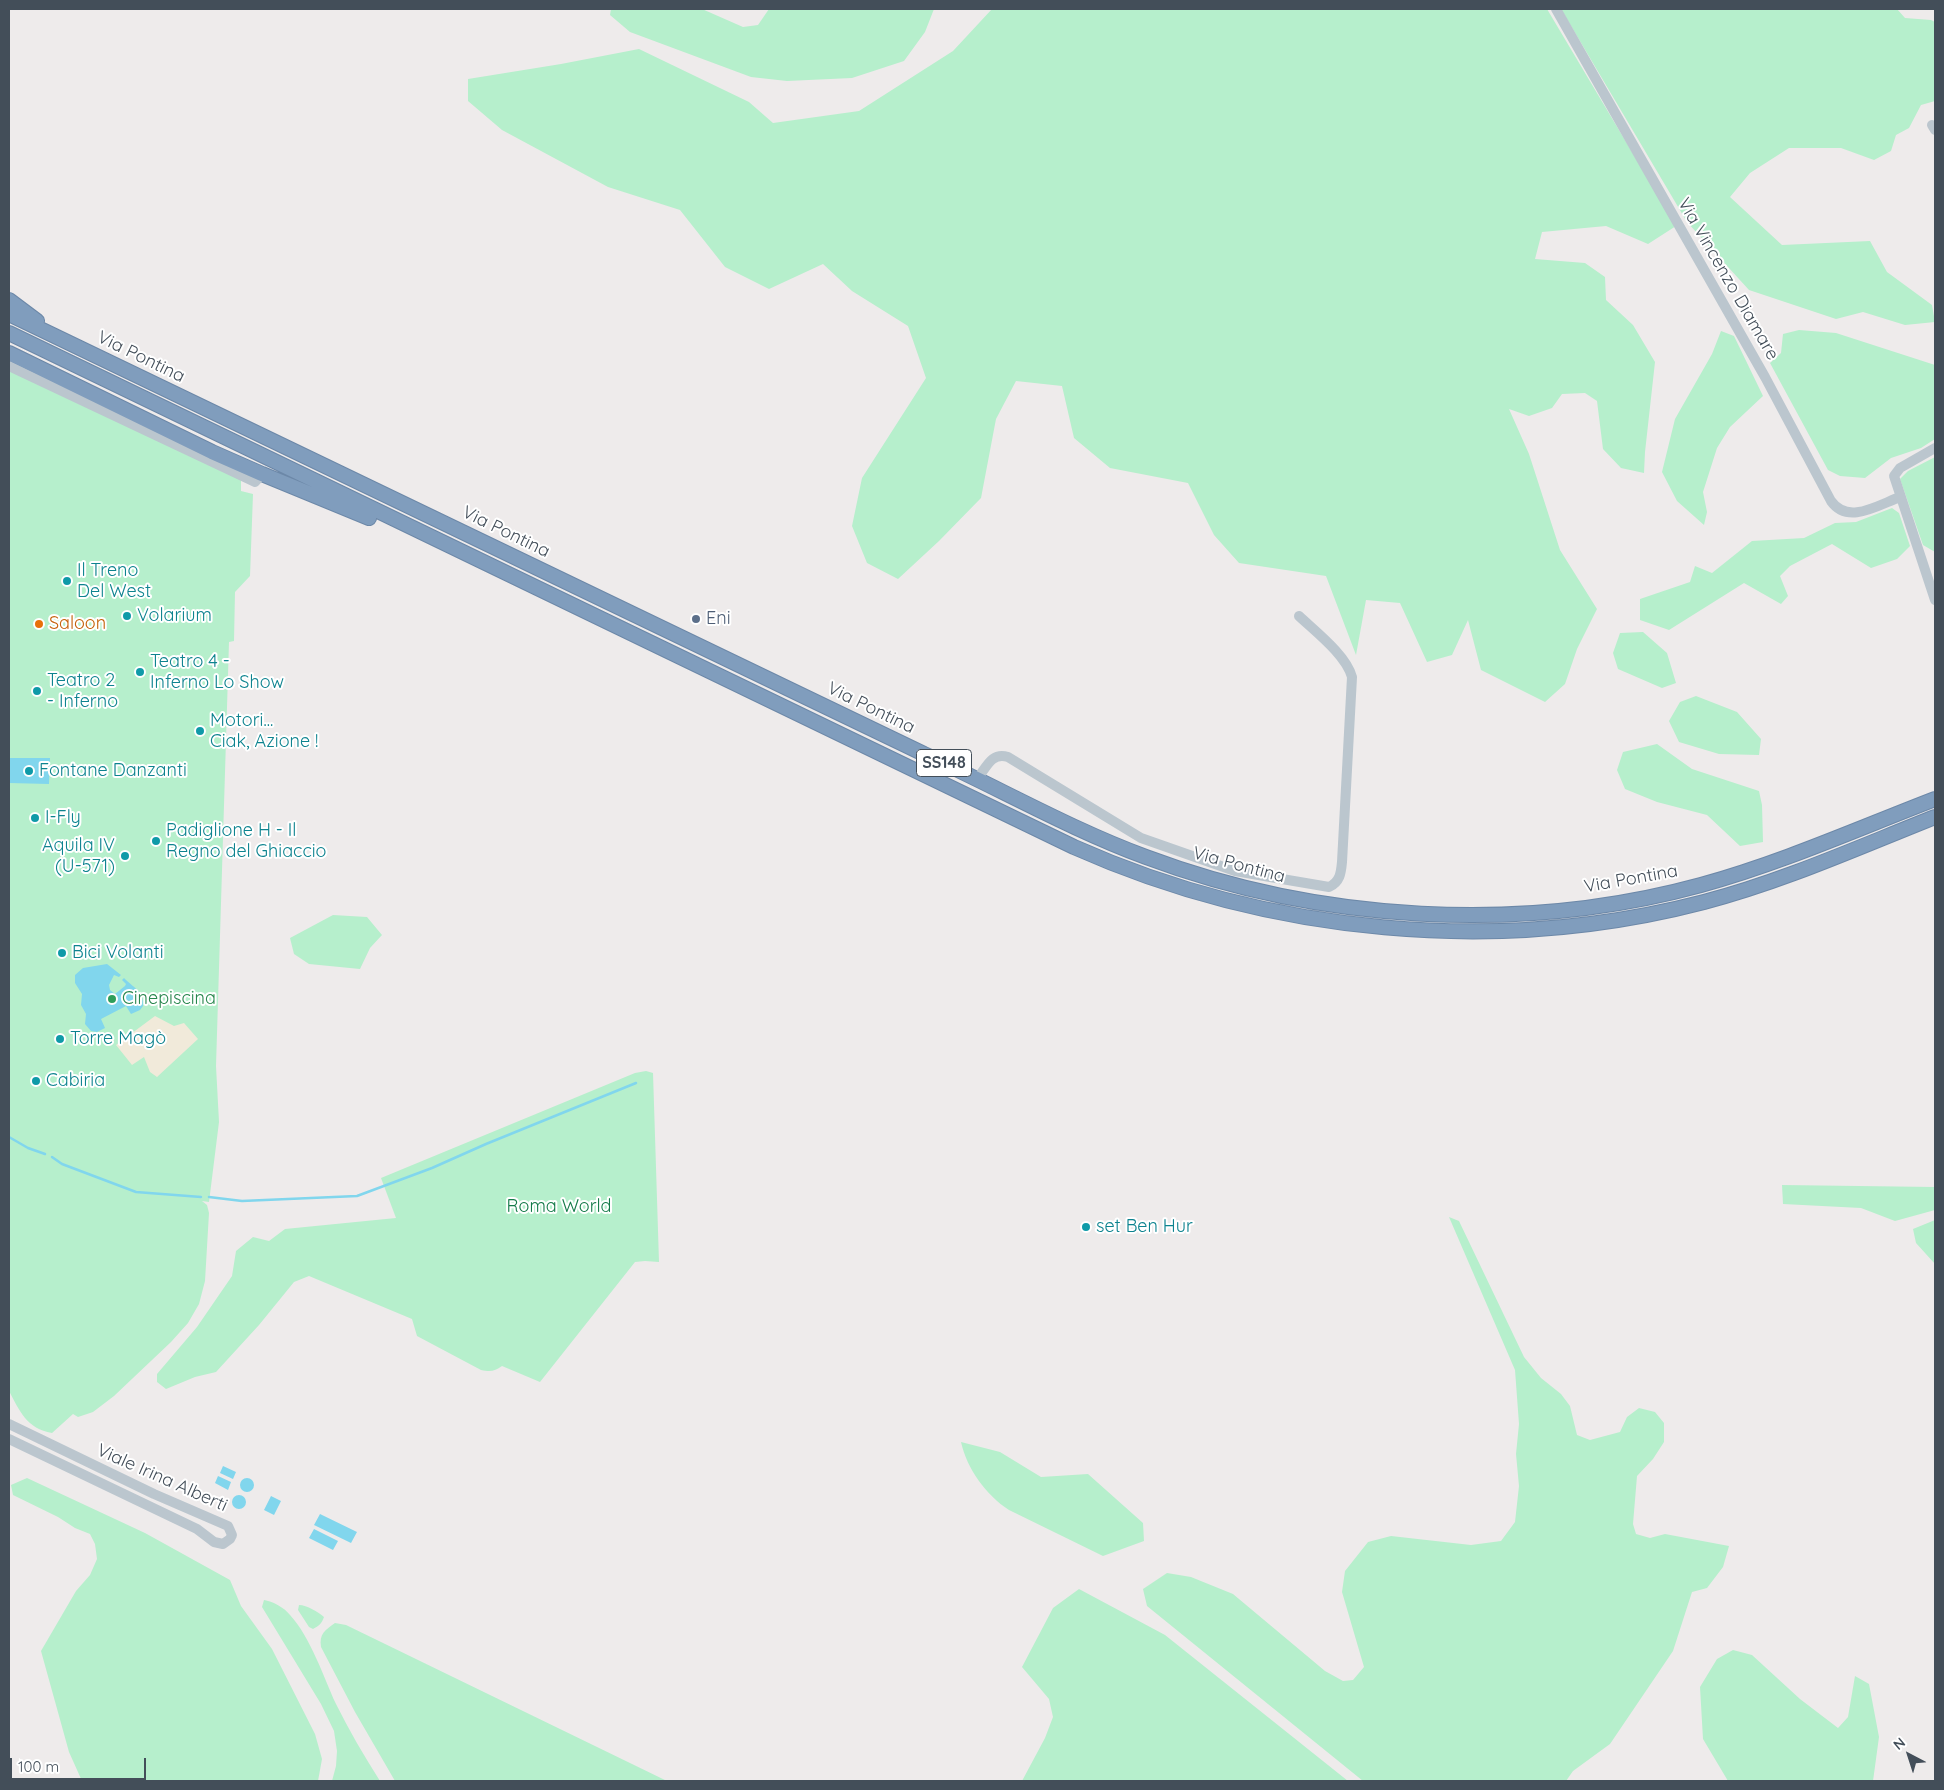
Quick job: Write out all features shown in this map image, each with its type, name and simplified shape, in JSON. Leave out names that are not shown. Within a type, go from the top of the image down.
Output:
[{"type":"highway","points":[[9,300],[61,339]]},
{"type":"highway","name":"Via Pontina","points":[[9,314],[600,599],[978,778],[1096,837],[1199,876],[1270,894],[1308,902],[1429,915],[1485,915],[1539,912],[1604,905],[1663,894],[1719,880],[1793,855],[1935,799]]},
{"type":"highway","name":"Via Pontina","points":[[9,333],[1105,860],[1140,874],[1219,899],[1307,917],[1381,927],[1458,931],[1562,926],[1628,917],[1704,902],[1775,881],[1935,818]]},
{"type":"highway","points":[[9,352],[212,452],[355,511],[497,576],[523,581]]},
{"type":"street","name":"Via Vincenzo Diamare","points":[[1556,9],[1760,368],[1830,501],[1841,511],[1852,514],[1900,497]]},
{"type":"street","points":[[9,366],[255,482],[262,474]]},
{"type":"street","points":[[1935,448],[1895,472],[1894,480],[1935,600]]},
{"type":"street","points":[[978,778],[995,757],[1000,755],[1008,757],[1141,838],[1235,871],[1329,887],[1333,885],[1340,877],[1342,862],[1352,677],[1349,668],[1340,657],[1299,616]]},
{"type":"street","name":"Viale Irina Alberti","points":[[9,1424],[154,1494],[228,1526],[232,1535],[223,1544],[214,1542],[197,1529],[9,1439]]},
{"type":"green space","points":[[611,9],[702,9],[743,27],[758,25],[769,9],[934,9],[925,32],[904,61],[852,78],[787,81],[751,77],[630,32],[610,15]]},
{"type":"green space","points":[[992,9],[1547,9],[1676,226],[1648,244],[1606,226],[1542,232],[1535,259],[1585,263],[1605,277],[1606,300],[1633,325],[1655,362],[1644,473],[1621,468],[1603,449],[1597,401],[1585,393],[1562,394],[1552,408],[1529,416],[1509,409],[1529,454],[1560,550],[1597,609],[1577,649],[1565,684],[1545,702],[1481,670],[1468,620],[1452,655],[1427,662],[1400,603],[1366,600],[1356,655],[1326,576],[1239,563],[1214,535],[1188,483],[1110,468],[1074,438],[1062,386],[1016,381],[996,419],[981,498],[898,579],[867,563],[852,526],[862,478],[926,378],[908,326],[852,291],[823,264],[769,289],[725,267],[680,210],[608,187],[502,130],[468,101],[468,79],[639,49],[749,102],[773,123],[859,111],[953,51]]},
{"type":"green space","points":[[1561,9],[1897,9],[1905,18],[1935,22],[1935,101],[1921,105],[1909,128],[1896,135],[1891,151],[1874,160],[1841,148],[1789,148],[1750,173],[1730,197],[1782,245],[1870,241],[1887,272],[1932,305],[1935,322],[1905,325],[1863,312],[1836,319],[1749,290],[1687,222]]},
{"type":"green space","points":[[1799,330],[1836,333],[1935,365],[1935,439],[1921,448],[1891,458],[1865,478],[1840,476],[1828,470],[1770,363],[1781,353],[1783,334]]},
{"type":"green space","points":[[1721,331],[1734,336],[1763,396],[1730,427],[1717,448],[1703,492],[1707,512],[1704,525],[1677,501],[1662,472],[1675,419],[1712,354]]},
{"type":"green space","points":[[9,370],[241,480],[241,491],[253,494],[250,576],[235,592],[234,641],[229,642],[216,1066],[219,1122],[209,1202],[202,1201],[207,1205],[209,1213],[205,1281],[199,1304],[188,1323],[171,1342],[114,1396],[93,1412],[78,1417],[73,1414],[52,1433],[43,1431],[30,1423],[20,1412],[9,1391]]},
{"type":"green space","points":[[1935,457],[1935,552],[1923,545],[1900,479],[1908,471]]},
{"type":"green space","points":[[1892,508],[1899,513],[1910,546],[1897,559],[1871,568],[1832,544],[1790,566],[1780,576],[1788,596],[1781,604],[1744,583],[1669,630],[1640,620],[1640,599],[1690,582],[1695,566],[1712,573],[1752,541],[1804,538],[1835,523],[1856,522]]},
{"type":"green space","points":[[1643,632],[1667,653],[1676,683],[1662,688],[1618,669],[1613,653],[1620,633]]},
{"type":"green space","points":[[1696,696],[1737,712],[1761,739],[1759,755],[1719,754],[1679,742],[1669,721],[1680,702]]},
{"type":"green space","points":[[1657,744],[1692,769],[1759,791],[1762,805],[1763,842],[1740,846],[1707,815],[1657,802],[1625,789],[1617,770],[1623,752]]},
{"type":"green space","points":[[333,915],[367,917],[382,935],[370,948],[360,969],[309,964],[294,954],[290,938]]},
{"type":"green space","name":"Roma World","points":[[646,1071],[653,1073],[659,1262],[635,1262],[540,1382],[502,1366],[493,1371],[481,1370],[417,1336],[412,1319],[309,1276],[294,1282],[259,1325],[216,1372],[195,1377],[166,1389],[157,1382],[157,1374],[197,1327],[232,1276],[236,1251],[253,1237],[269,1241],[285,1229],[396,1218],[381,1178],[635,1073]]},
{"type":"green space","points":[[1782,1185],[1935,1187],[1935,1210],[1895,1221],[1861,1208],[1783,1204]]},
{"type":"green space","points":[[1449,1217],[1459,1221],[1524,1357],[1541,1378],[1561,1394],[1570,1406],[1577,1435],[1590,1440],[1620,1432],[1627,1417],[1639,1408],[1655,1412],[1664,1423],[1664,1442],[1653,1459],[1637,1476],[1633,1524],[1636,1534],[1650,1538],[1665,1534],[1729,1546],[1723,1567],[1707,1588],[1692,1592],[1673,1651],[1610,1744],[1573,1771],[1566,1781],[1363,1781],[1147,1606],[1143,1589],[1167,1573],[1191,1577],[1233,1594],[1325,1671],[1343,1681],[1353,1680],[1364,1667],[1342,1592],[1345,1571],[1368,1542],[1391,1536],[1471,1545],[1501,1541],[1515,1522],[1519,1486],[1516,1454],[1519,1424],[1515,1370]]},
{"type":"green space","points":[[1935,1220],[1935,1264],[1916,1243],[1913,1229]]},
{"type":"green space","points":[[961,1442],[1000,1452],[1041,1477],[1088,1474],[1143,1523],[1144,1541],[1103,1556],[1009,1510],[985,1489],[968,1462]]},
{"type":"green space","points":[[27,1478],[145,1533],[230,1580],[241,1606],[272,1649],[315,1734],[322,1759],[318,1781],[82,1781],[69,1752],[41,1651],[76,1591],[90,1575],[97,1559],[95,1544],[90,1534],[13,1495],[11,1485]]},
{"type":"green space","points":[[1079,1589],[1165,1635],[1348,1781],[1022,1781],[1045,1738],[1053,1717],[1049,1699],[1022,1667],[1053,1608]]},
{"type":"green space","points":[[264,1600],[274,1603],[288,1612],[297,1624],[316,1658],[341,1714],[380,1781],[332,1781],[337,1751],[334,1731],[321,1704],[262,1607]]},
{"type":"green space","points":[[299,1605],[309,1607],[324,1617],[317,1627],[313,1629],[309,1627],[298,1610]]},
{"type":"green space","points":[[335,1623],[346,1625],[667,1781],[395,1781],[355,1712],[321,1647],[323,1633]]},
{"type":"green space","points":[[1733,1650],[1752,1655],[1800,1699],[1838,1728],[1848,1717],[1855,1676],[1869,1684],[1879,1737],[1873,1781],[1728,1781],[1703,1739],[1700,1687],[1717,1659]]},
{"type":"sand","points":[[155,1016],[174,1026],[184,1023],[198,1039],[157,1077],[150,1072],[144,1057],[132,1065],[116,1045]]},
{"type":"water","name":"Fontane Danzanti","points":[[9,758],[50,758],[49,784],[9,783]]},
{"type":"water","name":"Cinepiscina","points":[[107,964],[121,975],[119,977],[114,975],[109,985],[110,990],[115,994],[125,986],[126,984],[122,980],[124,978],[140,993],[143,1006],[140,1010],[131,1014],[126,1006],[101,1019],[105,1028],[97,1032],[91,1031],[85,1024],[86,1014],[81,1005],[82,994],[75,983],[75,975],[83,968]]},
{"type":"water","points":[[223,1466],[236,1472],[233,1479],[220,1473]]},
{"type":"water","points":[[218,1476],[231,1482],[228,1490],[215,1483]]},
{"type":"water","points":[[244,1478],[250,1478],[254,1485],[250,1492],[244,1492],[240,1488],[240,1482]]},
{"type":"water","points":[[236,1495],[242,1495],[246,1502],[242,1509],[236,1509],[232,1505],[232,1499]]},
{"type":"water","points":[[271,1496],[281,1501],[274,1515],[264,1510]]},
{"type":"water","points":[[320,1514],[357,1532],[351,1543],[314,1525]]},
{"type":"water","points":[[314,1529],[338,1541],[333,1550],[309,1538]]},
{"type":"waterway","points":[[209,1197],[242,1201],[357,1196],[432,1168],[636,1083]]},
{"type":"waterway","points":[[9,1137],[28,1148],[45,1154]]},
{"type":"waterway","points":[[52,1157],[62,1164],[136,1192],[201,1197]]},
{"type":"place","name":"Il Treno Del West","points":[[67,581]]},
{"type":"place","name":"Volarium","points":[[127,616]]},
{"type":"place","name":"Eni","points":[[696,619]]},
{"type":"place","name":"Saloon","points":[[39,624]]},
{"type":"place","name":"Teatro 4 - Inferno Lo Show","points":[[140,672]]},
{"type":"place","name":"Teatro 2 - Inferno","points":[[37,691]]},
{"type":"place","name":"Motori... Ciak, Azione !","points":[[200,731]]},
{"type":"place","name":"Fontane Danzanti","points":[[29,771]]},
{"type":"place","name":"I-Fly","points":[[35,818]]},
{"type":"place","name":"Padiglione H - Il Regno del Ghiaccio","points":[[156,841]]},
{"type":"place","name":"Aquila IV (U-571)","points":[[125,856]]},
{"type":"place","name":"Bici Volanti","points":[[62,953]]},
{"type":"place","name":"Cinepiscina","points":[[112,999]]},
{"type":"place","name":"Torre Magò","points":[[60,1039]]},
{"type":"place","name":"Cabiria","points":[[36,1081]]},
{"type":"place","name":"set Ben Hur","points":[[1086,1227]]}]
